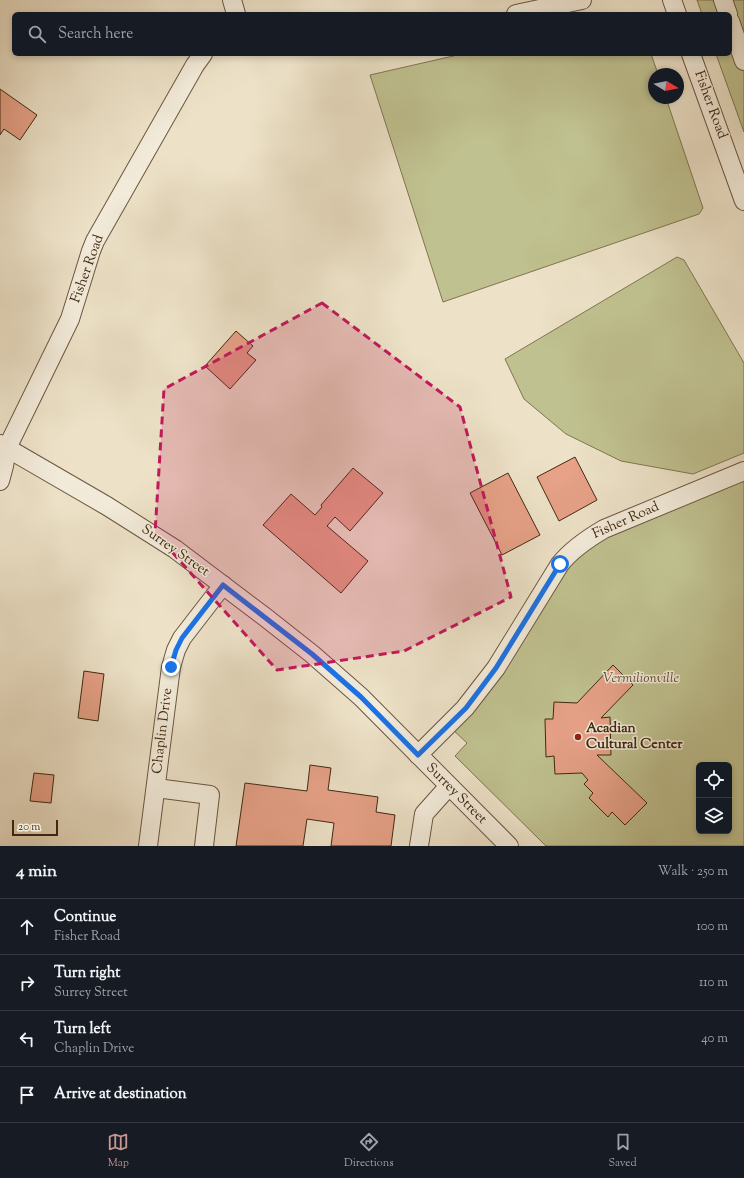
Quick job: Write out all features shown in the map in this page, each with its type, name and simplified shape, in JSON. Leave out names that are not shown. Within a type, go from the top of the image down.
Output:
[{"type":"street","points":[[232,0],[235,12]]},
{"type":"street","points":[[525,12],[582,0]]},
{"type":"street","points":[[672,0],[676,12]]},
{"type":"street","points":[[723,0],[727,12]]},
{"type":"street","points":[[732,27],[744,61]]},
{"type":"street","name":"Fisher Road","points":[[0,481],[4,466],[2,448],[70,319],[95,241],[202,56]]},
{"type":"street","name":"Fisher Road","points":[[692,56],[742,190]]},
{"type":"street","name":"Surrey Street","points":[[2,448],[107,506],[175,549],[265,617],[361,697],[509,846]]},
{"type":"street","name":"Fisher Road","points":[[418,755],[466,708],[496,668],[560,564],[568,555],[588,538],[604,529],[744,471]]},
{"type":"street","name":"Chaplin Drive","points":[[148,846],[171,667],[176,650],[182,638],[223,585]]},
{"type":"street","points":[[419,846],[424,814],[449,786]]},
{"type":"street","points":[[156,788],[210,795],[204,846]]},
{"type":"highlighted area","points":[[322,303],[460,407],[511,597],[404,651],[277,670],[155,533],[164,389]]},
{"type":"green space","points":[[697,0],[744,0],[744,132],[717,56],[732,56],[732,12],[701,12]]},
{"type":"green space","points":[[453,56],[652,56],[656,68],[648,68],[648,104],[668,104],[703,208],[699,214],[443,302],[370,75]]},
{"type":"green space","points":[[677,257],[684,260],[744,363],[744,453],[693,474],[621,461],[566,434],[524,399],[505,359]]},
{"type":"green space","name":"Vermilionville","points":[[744,474],[744,846],[546,846],[455,756],[467,743],[451,728],[569,565],[607,535]]},
{"type":"building","points":[[0,89],[37,115],[20,140],[4,129],[0,135]]},
{"type":"building","points":[[236,331],[253,346],[247,353],[256,360],[230,389],[205,366]]},
{"type":"building","points":[[575,457],[597,500],[559,521],[537,477]]},
{"type":"building","points":[[353,468],[383,493],[350,531],[335,517],[327,526],[368,561],[341,593],[263,525],[291,494],[315,515],[322,507],[321,505]]},
{"type":"building","points":[[508,473],[540,535],[502,555],[470,493]]},
{"type":"building","name":"Acadian Cultural Center","points":[[613,665],[633,685],[601,718],[610,717],[611,755],[597,755],[647,803],[625,825],[612,812],[608,817],[589,798],[593,793],[584,784],[588,780],[582,773],[555,774],[554,756],[546,757],[545,719],[553,719],[554,702],[577,703]]},
{"type":"building","points":[[84,671],[104,674],[98,721],[78,718]]},
{"type":"building","points":[[310,765],[331,768],[328,790],[378,797],[376,812],[395,815],[391,846],[331,846],[334,823],[307,819],[303,846],[236,846],[245,783],[307,791]]},
{"type":"building","points":[[34,773],[54,775],[51,803],[30,801]]},
{"type":"place","name":"Acadian Cultural Center","points":[[578,737]]},
{"type":"route","points":[[171,667],[176,650],[182,638],[223,585],[312,654],[361,697],[418,755],[466,708],[496,668],[560,564]]}]
